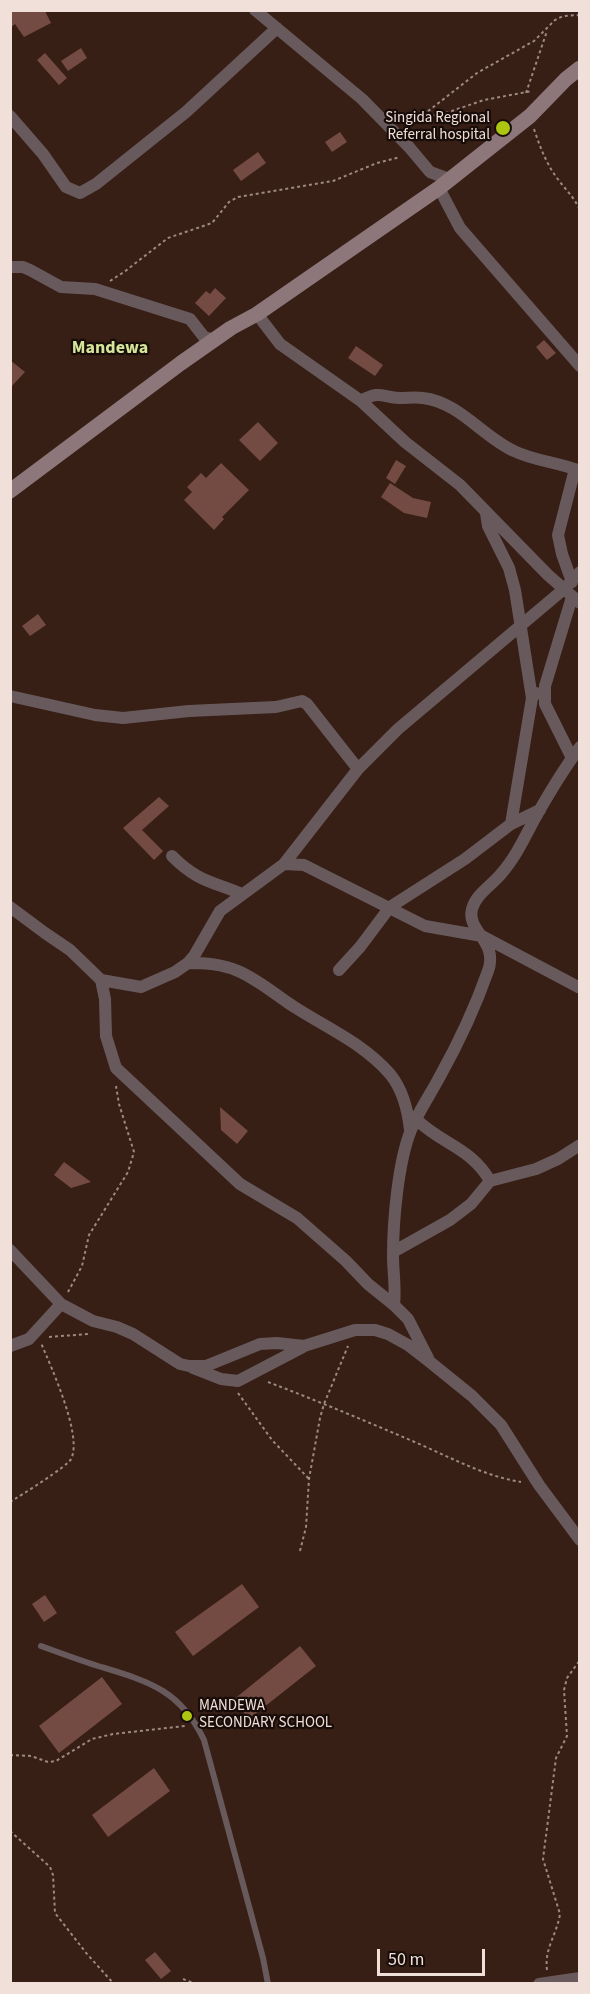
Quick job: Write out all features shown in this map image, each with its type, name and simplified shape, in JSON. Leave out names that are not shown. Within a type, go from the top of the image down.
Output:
[{"type":"main road","points":[[10,491],[181,363],[231,328],[257,314],[444,184],[530,116],[579,68]]},
{"type":"street","points":[[255,10],[362,99],[444,184],[460,228],[579,366]]},
{"type":"street","points":[[10,116],[43,154],[66,187],[80,193],[96,184],[186,111],[277,28]]},
{"type":"street","points":[[10,267],[23,267],[68,289],[95,289],[190,319],[204,337],[215,340]]},
{"type":"street","points":[[257,314],[280,344],[362,401],[405,442],[460,485],[486,513],[574,589]]},
{"type":"street","points":[[362,401],[375,393],[399,398],[424,398],[445,405],[512,451],[577,470],[558,535],[574,589],[545,687],[545,704],[572,758]]},
{"type":"street","points":[[486,513],[488,526],[509,568],[521,624],[532,698],[511,824]]},
{"type":"street","points":[[100,980],[141,987],[168,976],[188,963],[220,911],[284,864],[358,770],[398,729],[482,660],[521,624],[574,589]]},
{"type":"street","points":[[532,698],[549,670]]},
{"type":"street","points":[[10,696],[123,718],[208,710],[276,707],[302,701],[358,770]]},
{"type":"street","points":[[394,1305],[396,1291],[393,1252],[395,1216],[403,1161],[413,1125],[464,1030],[489,968],[491,953],[471,915],[472,907],[516,855],[540,810],[579,747]]},
{"type":"street","points":[[339,970],[360,947],[390,907],[446,872],[511,824],[540,810]]},
{"type":"street","points":[[172,856],[198,878],[242,894]]},
{"type":"street","points":[[284,864],[304,865],[424,926],[482,936],[579,988]]},
{"type":"street","points":[[10,907],[70,950],[100,980],[105,999],[106,1036],[116,1068],[240,1184],[297,1218],[394,1305],[408,1319],[430,1362]]},
{"type":"street","points":[[188,963],[207,963],[238,971],[354,1041],[390,1074],[397,1084],[413,1125],[429,1131],[467,1154],[477,1162],[490,1181]]},
{"type":"street","points":[[393,1252],[450,1220],[471,1204],[490,1181],[536,1169],[558,1159],[579,1145]]},
{"type":"street","points":[[10,1250],[61,1304],[93,1321],[133,1334],[180,1364],[230,1381],[244,1377],[304,1346],[355,1330],[375,1330],[388,1334],[408,1345],[430,1362],[472,1396],[501,1425],[539,1485],[579,1540]]},
{"type":"street","points":[[10,1346],[29,1339],[61,1304]]},
{"type":"street","points":[[189,1366],[206,1366],[260,1344],[304,1346]]},
{"type":"street","points":[[544,1983],[579,1978]]},
{"type":"lane","points":[[41,1646],[157,1686],[174,1698],[197,1725],[204,1740],[268,1983]]},
{"type":"path","points":[[396,135],[420,119],[477,73],[534,41],[555,20],[563,16],[579,15]]},
{"type":"path","points":[[526,93],[537,56],[549,28]]},
{"type":"path","points":[[420,119],[508,94],[536,90]]},
{"type":"path","points":[[530,116],[542,153],[557,177],[575,199],[579,210]]},
{"type":"path","points":[[95,289],[124,272],[168,238],[212,223],[229,202],[237,197],[333,181],[377,163],[402,157],[417,157]]},
{"type":"path","points":[[61,1304],[82,1266],[89,1235],[133,1160],[134,1152],[119,1104],[116,1068]]},
{"type":"path","points":[[300,1551],[306,1527],[309,1479],[324,1404],[355,1330]]},
{"type":"path","points":[[10,1502],[67,1465],[72,1455],[73,1447],[67,1409],[39,1338],[93,1334]]},
{"type":"path","points":[[244,1377],[265,1381],[324,1404],[474,1469],[507,1480],[539,1485]]},
{"type":"path","points":[[230,1381],[272,1440],[309,1479]]},
{"type":"path","points":[[544,1983],[546,1955],[559,1924],[560,1914],[544,1865],[543,1849],[556,1758],[567,1736],[564,1690],[567,1678],[579,1660]]},
{"type":"path","points":[[10,1755],[31,1756],[48,1762],[56,1761],[92,1739],[113,1734],[197,1725]]},
{"type":"path","points":[[10,1831],[50,1867],[53,1875],[55,1913],[87,1954],[114,1983]]},
{"type":"path","points":[[183,1979],[196,1983]]},
{"type":"building","points":[[10,10],[45,11],[51,23],[24,37],[15,24],[10,28]]},
{"type":"building","points":[[81,48],[87,58],[68,71],[61,61]]},
{"type":"building","points":[[45,53],[67,78],[59,85],[37,60]]},
{"type":"building","points":[[340,132],[347,142],[332,152],[325,142]]},
{"type":"building","points":[[258,152],[266,163],[241,181],[233,170]]},
{"type":"building","points":[[215,288],[226,298],[209,316],[195,303],[206,291],[210,294]]},
{"type":"building","points":[[544,340],[556,353],[547,360],[536,347]]},
{"type":"building","points":[[356,346],[383,365],[375,376],[348,358]]},
{"type":"building","points":[[10,360],[25,372],[10,388]]},
{"type":"building","points":[[258,422],[278,443],[260,461],[239,440]]},
{"type":"building","points":[[396,460],[406,466],[395,484],[386,478]]},
{"type":"building","points":[[221,463],[249,490],[222,517],[224,519],[214,530],[184,500],[192,492],[187,487],[201,473],[206,478]]},
{"type":"building","points":[[390,483],[413,498],[431,502],[427,518],[404,513],[381,497]]},
{"type":"building","points":[[38,614],[46,625],[30,636],[22,626]]},
{"type":"building","points":[[159,797],[169,806],[142,830],[163,851],[154,860],[123,828]]},
{"type":"building","points":[[220,1107],[248,1131],[237,1144],[221,1130]]},
{"type":"building","points":[[64,1162],[91,1182],[71,1188],[54,1175]]},
{"type":"building","points":[[242,1584],[259,1607],[193,1656],[175,1632]]},
{"type":"building","points":[[45,1595],[57,1613],[44,1622],[32,1604]]},
{"type":"building","points":[[300,1646],[316,1666],[249,1719],[233,1700]]},
{"type":"building","points":[[102,1677],[122,1704],[59,1753],[39,1726]]},
{"type":"building","points":[[154,1768],[170,1791],[108,1837],[92,1815]]},
{"type":"building","points":[[155,1952],[171,1971],[161,1979],[145,1960]]},
{"type":"place","name":"Singida Regional Referral hospital","points":[[503,128]]},
{"type":"place","name":"MANDEWA SECONDARY SCHOOL","points":[[187,1716]]},
{"type":"district","name":"Mandewa","points":[[110,349]]}]
